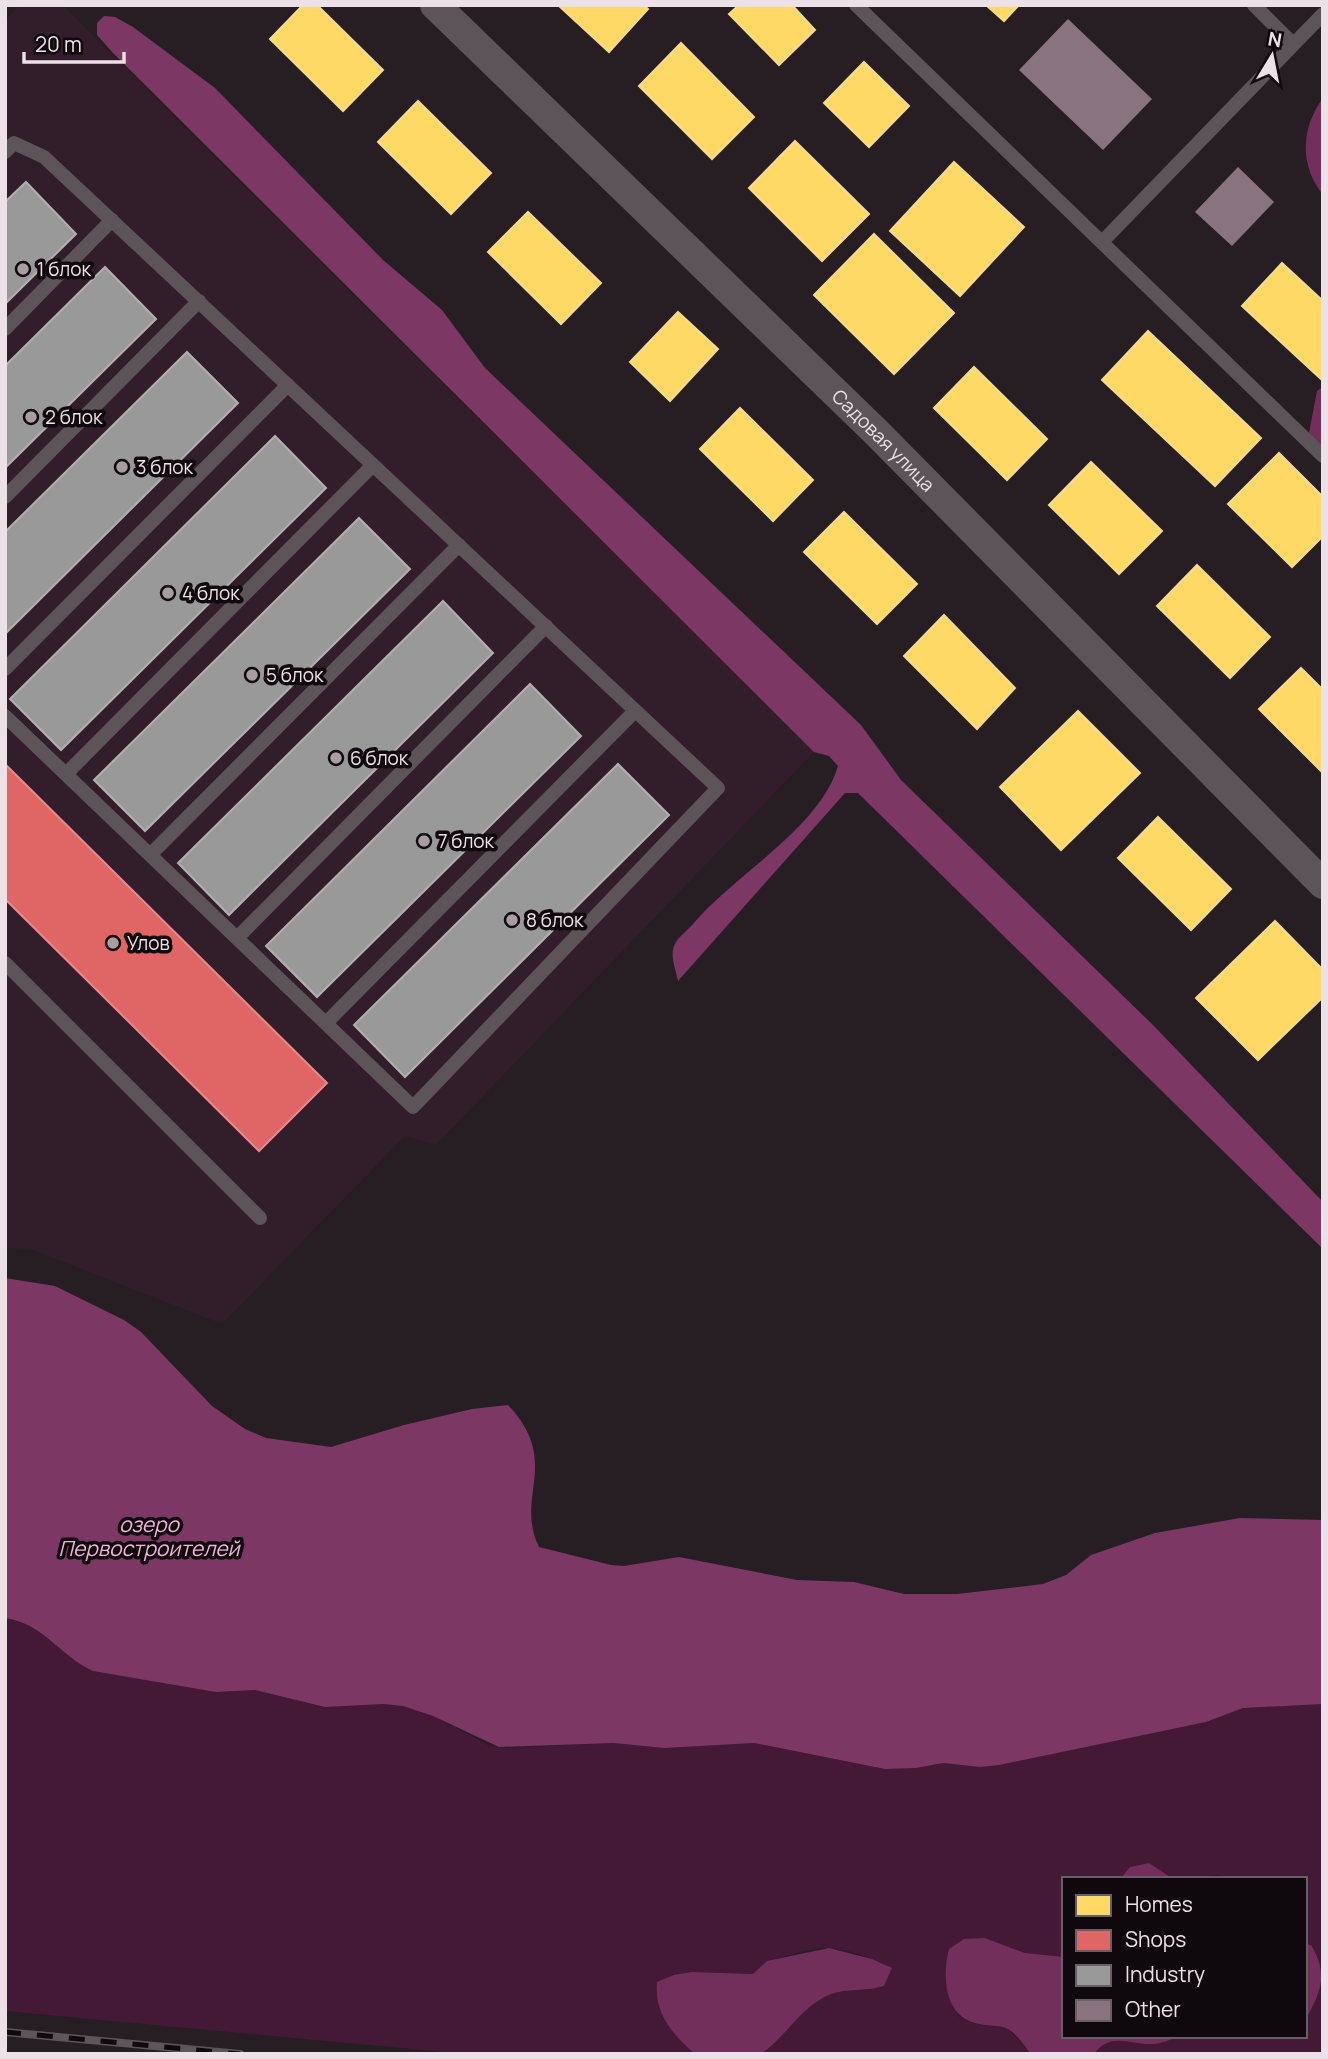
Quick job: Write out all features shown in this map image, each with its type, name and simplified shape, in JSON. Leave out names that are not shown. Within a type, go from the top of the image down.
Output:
[{"type":"street","name":"Садовая улица","points":[[435,5],[849,405],[1323,884]]},
{"type":"lane","points":[[856,5],[1323,456]]},
{"type":"lane","points":[[1254,5],[1293,43]]},
{"type":"lane","points":[[1102,242],[1323,14]]},
{"type":"lane","points":[[5,716],[413,1107],[718,788],[44,157],[8,143]]},
{"type":"lane","points":[[5,329],[112,220]]},
{"type":"lane","points":[[5,497],[199,302]]},
{"type":"lane","points":[[5,669],[288,385]]},
{"type":"lane","points":[[66,774],[373,465]]},
{"type":"lane","points":[[150,855],[459,545]]},
{"type":"lane","points":[[237,938],[546,626]]},
{"type":"lane","points":[[326,1023],[635,711]]},
{"type":"lane","points":[[5,963],[260,1218]]},
{"type":"shaded area","points":[[20,5],[62,5],[814,752],[436,1145],[405,1136],[222,1324],[30,1249],[5,1248],[5,21]]},
{"type":"shaded area","points":[[1323,98],[1323,195],[1310,171],[1306,146],[1310,122]]},
{"type":"shaded area","points":[[1323,387],[1323,465],[1308,438],[1317,391]]},
{"type":"shaded area","points":[[5,1618],[31,1627],[93,1671],[225,1692],[255,1690],[325,1707],[383,1704],[403,1706],[433,1716],[490,1746],[508,1748],[614,1743],[664,1748],[754,1743],[885,1769],[916,1768],[943,1763],[980,1767],[1206,1722],[1243,1708],[1323,1704],[1323,2054],[1094,2054],[1100,2047],[1116,2039],[1152,2044],[1173,2038],[1307,2038],[1307,2017],[1315,2003],[1311,1945],[1307,1944],[1307,1877],[1170,1877],[1148,1863],[1130,1867],[1122,1877],[1062,1877],[1062,1957],[1025,1953],[985,1938],[946,1984],[958,2016],[973,2023],[1008,2029],[1031,2054],[761,2054],[820,1999],[837,1992],[884,1986],[891,1968],[861,1955],[829,1948],[789,1955],[753,1974],[692,1972],[662,2016],[695,2054],[466,2054],[5,2011]]},
{"type":"shaded area","points":[[1149,1863],[1170,1877],[1122,1877],[1130,1867]]},
{"type":"shaded area","points":[[985,1938],[1025,1953],[1062,1957],[1062,2038],[1174,2038],[1155,2044],[1114,2041],[1100,2047],[1094,2054],[1031,2054],[1008,2029],[965,2019],[951,2003],[946,1982],[949,1949],[964,1939]]},
{"type":"shaded area","points":[[1307,1944],[1311,1945],[1320,1965],[1321,1982],[1316,2000],[1307,2016]]},
{"type":"shaded area","points":[[829,1948],[872,1959],[892,1968],[884,1986],[837,1992],[820,1999],[761,2054],[695,2054],[672,2031],[658,2004],[657,1982],[674,1975],[692,1972],[753,1974],[767,1961]]},
{"type":"water","points":[[104,16],[115,17],[133,27],[215,88],[383,260],[442,310],[485,368],[861,725],[901,780],[1154,1026],[1323,1202],[1323,1249],[858,793],[845,793],[678,981],[673,958],[673,948],[677,941],[710,906],[774,850],[814,810],[828,789],[838,766],[829,756],[814,752],[113,53],[97,35],[97,23]]},
{"type":"water","name":"озеро Первостроителей","points":[[5,1278],[55,1286],[124,1320],[141,1332],[212,1406],[245,1429],[266,1438],[331,1447],[404,1425],[472,1409],[508,1405],[524,1425],[532,1444],[535,1462],[531,1512],[539,1547],[611,1565],[624,1566],[679,1557],[797,1580],[854,1582],[904,1594],[957,1594],[1043,1584],[1066,1575],[1091,1555],[1155,1533],[1240,1518],[1323,1520],[1323,1704],[1243,1708],[1206,1722],[999,1765],[980,1767],[943,1763],[916,1768],[885,1769],[754,1743],[664,1748],[614,1743],[499,1747],[433,1716],[403,1706],[383,1704],[325,1707],[255,1690],[216,1692],[93,1671],[70,1657],[41,1633],[5,1618]]},
{"type":"building: Homes","points":[[303,5],[317,5],[383,70],[343,111],[270,39]]},
{"type":"building: Homes","points":[[558,5],[644,5],[648,9],[609,52]]},
{"type":"building: Homes","points":[[739,5],[792,5],[815,30],[779,65],[729,14]]},
{"type":"building: Homes","points":[[986,5],[1019,5],[1004,21]]},
{"type":"building: Homes","points":[[681,43],[754,117],[712,159],[639,86]]},
{"type":"building: Homes","points":[[864,62],[909,106],[869,147],[824,103]]},
{"type":"building: Homes","points":[[418,101],[491,173],[451,214],[378,142]]},
{"type":"building: Homes","points":[[795,141],[869,214],[822,261],[749,188]]},
{"type":"building: Homes","points":[[954,162],[1024,227],[960,296],[890,231]]},
{"type":"building: Homes","points":[[528,212],[601,283],[561,324],[488,252]]},
{"type":"building: Homes","points":[[874,234],[954,313],[894,374],[814,295]]},
{"type":"building: Homes","points":[[1282,263],[1323,301],[1323,381],[1242,306]]},
{"type":"building: Homes","points":[[678,312],[718,349],[670,401],[630,362]]},
{"type":"building: Homes","points":[[1148,331],[1261,438],[1215,486],[1102,380]]},
{"type":"building: Homes","points":[[974,367],[1047,439],[1007,480],[934,408]]},
{"type":"building: Homes","points":[[740,408],[813,480],[773,521],[700,449]]},
{"type":"building: Homes","points":[[1279,453],[1323,497],[1323,536],[1292,567],[1228,504]]},
{"type":"building: Homes","points":[[1091,462],[1162,531],[1119,574],[1049,505]]},
{"type":"building: Homes","points":[[844,512],[917,584],[877,624],[804,552]]},
{"type":"building: Homes","points":[[1197,565],[1270,637],[1230,678],[1157,606]]},
{"type":"building: Homes","points":[[944,615],[1015,688],[977,729],[904,656]]},
{"type":"building: Homes","points":[[1301,668],[1323,690],[1323,773],[1259,709]]},
{"type":"building: Homes","points":[[1078,711],[1140,773],[1061,850],[1000,787]]},
{"type":"building: Homes","points":[[1158,817],[1231,889],[1191,930],[1118,858]]},
{"type":"building: Homes","points":[[1275,921],[1323,970],[1323,997],[1258,1060],[1196,998]]},
{"type":"building: Shops","points":[[5,764],[327,1083],[259,1151],[5,899]]},
{"type":"building: Industry","name":"1 блок","points":[[26,182],[76,234],[5,304],[5,202]]},
{"type":"building: Industry","name":"2 блок","points":[[105,267],[156,319],[5,468],[5,366]]},
{"type":"building: Industry","name":"3 блок","points":[[187,352],[238,403],[5,634],[5,532]]},
{"type":"building: Industry","name":"4 блок","points":[[275,436],[326,488],[61,750],[10,699]]},
{"type":"building: Industry","name":"5 блок","points":[[359,518],[410,569],[145,831],[94,780]]},
{"type":"building: Industry","name":"6 блок","points":[[443,601],[493,653],[229,915],[178,863]]},
{"type":"building: Industry","name":"7 блок","points":[[530,684],[581,736],[317,997],[266,946]]},
{"type":"building: Industry","name":"8 блок","points":[[618,764],[669,815],[405,1077],[354,1025]]},
{"type":"building: Other","points":[[1068,19],[1152,99],[1103,150],[1019,70]]},
{"type":"building: Other","points":[[1238,167],[1274,202],[1232,246],[1195,212]]},
{"type":"railway","points":[[5,2032],[240,2054]]},
{"type":"place","name":"1 блок","points":[[23,269]]},
{"type":"place","name":"2 блок","points":[[31,417]]},
{"type":"place","name":"3 блок","points":[[122,467]]},
{"type":"place","name":"4 блок","points":[[168,593]]},
{"type":"place","name":"5 блок","points":[[252,675]]},
{"type":"place","name":"6 блок","points":[[336,758]]},
{"type":"place","name":"7 блок","points":[[424,841]]},
{"type":"place","name":"8 блок","points":[[512,920]]},
{"type":"place","name":"Улов","points":[[113,943]]}]
